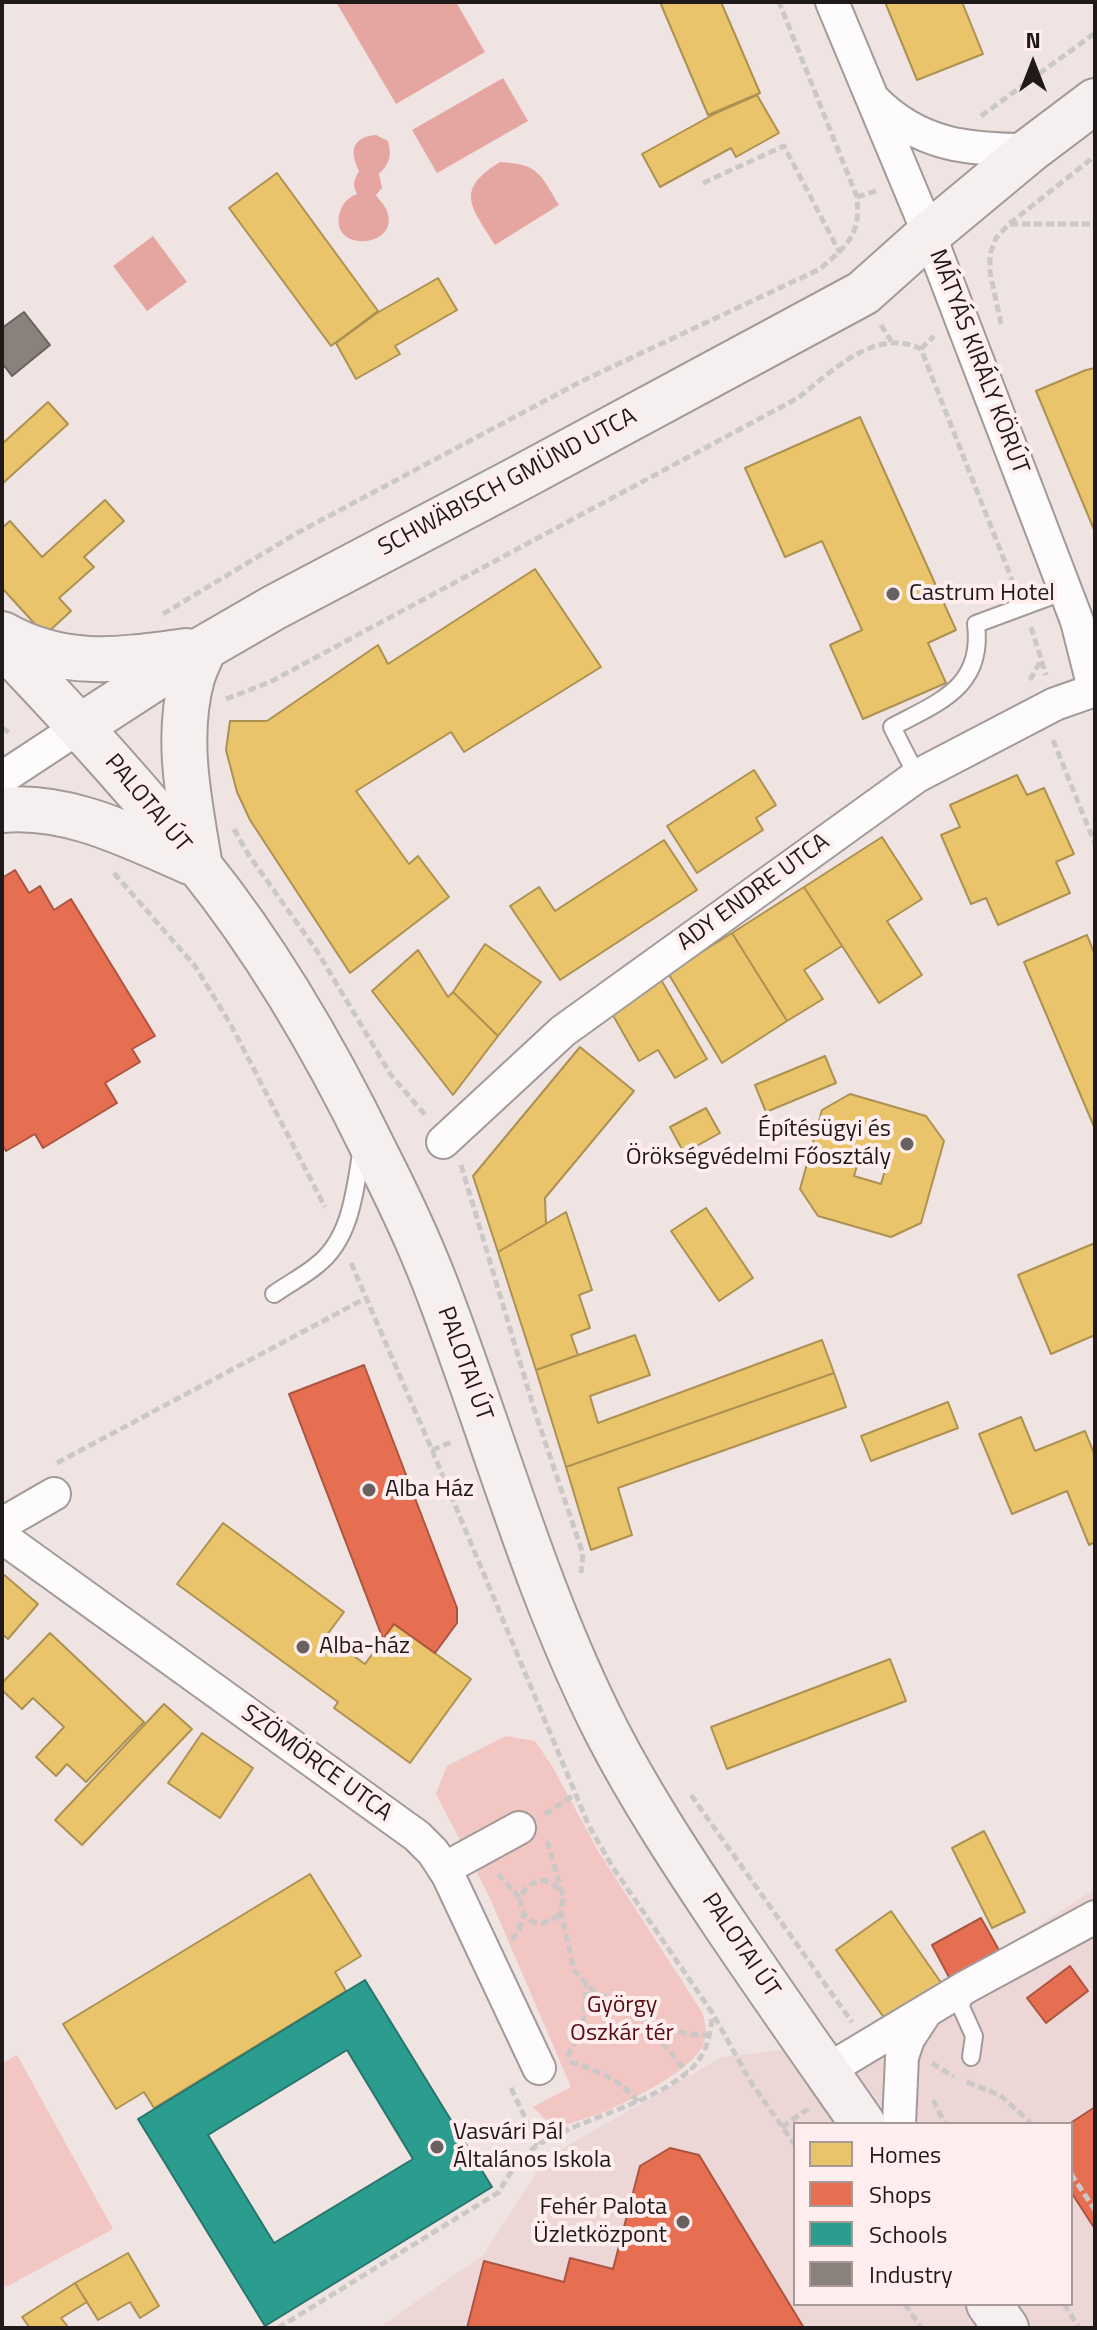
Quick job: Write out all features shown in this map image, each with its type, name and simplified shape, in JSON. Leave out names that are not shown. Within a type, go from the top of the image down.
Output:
[{"type":"main road","name":"MÁTYÁS KIRÁLY KÖRÚT","points":[[929,234],[1030,150],[1095,101]]},
{"type":"main road","name":"SCHWÄBISCH GMÜND UTCA","points":[[81,726],[178,663],[275,607],[863,293],[929,234]]},
{"type":"main road","points":[[2,634],[21,645],[54,656],[104,660],[204,649],[192,677],[184,739],[185,772],[200,867]]},
{"type":"main road","name":"PALOTAI ÚT","points":[[2,644],[81,726],[200,867],[296,1005],[406,1214],[433,1278],[533,1562],[574,1663],[608,1734],[669,1840],[862,2122]]},
{"type":"main road","points":[[2,810],[54,812],[94,821],[200,867]]},
{"type":"main road","points":[[990,2306],[1006,2328]]},
{"type":"street","points":[[832,2],[929,234]]},
{"type":"street","points":[[872,99],[907,127],[948,144],[971,149],[1030,150]]},
{"type":"street","name":"MÁTYÁS KIRÁLY KÖRÚT","points":[[929,234],[1077,621],[1095,691]]},
{"type":"street","name":"ADY ENDRE UTCA","points":[[443,1142],[563,1031],[917,776],[1055,704],[1095,691]]},
{"type":"street","points":[[2,778],[81,726]]},
{"type":"street","points":[[2,1524],[55,1479]]},
{"type":"street","name":"SZÖMÖRCE UTCA","points":[[2,1537],[417,1836],[444,1869],[539,2068]]},
{"type":"street","points":[[444,1869],[536,1826]]},
{"type":"street","points":[[826,2071],[966,1987],[1092,1919]]},
{"type":"street","points":[[899,2122],[902,2057],[908,2039],[926,2010]]},
{"type":"lane","points":[[917,776],[892,727],[932,706],[959,687],[974,663],[979,646],[976,624],[1065,591]]},
{"type":"lane","points":[[274,1294],[318,1264],[339,1236],[352,1206],[365,1131]]},
{"type":"lane","points":[[966,1987],[961,2007],[974,2036],[971,2057]]},
{"type":"path","points":[[152,619],[176,608],[297,533],[351,504],[582,381],[820,269],[839,252],[856,232],[857,197],[779,2]]},
{"type":"path","points":[[977,119],[1095,33]]},
{"type":"path","points":[[703,183],[784,146],[839,252]]},
{"type":"path","points":[[996,238],[1009,224],[1095,156]]},
{"type":"path","points":[[1009,224],[1093,224],[1095,213]]},
{"type":"path","points":[[220,701],[270,682],[798,398],[853,355],[891,341],[908,342],[921,349],[1033,634]]},
{"type":"path","points":[[2,728],[9,731],[33,758]]},
{"type":"path","points":[[228,819],[248,854],[317,951],[391,1075],[432,1123],[443,1142],[456,1153],[535,1412],[583,1554],[580,1577]]},
{"type":"path","points":[[104,867],[115,874],[195,966],[231,1025],[339,1236],[589,1826],[612,1866],[713,2014],[752,2084],[793,2142]]},
{"type":"path","points":[[55,1479],[366,1298]]},
{"type":"path","points":[[684,1786],[820,1978]]},
{"type":"path","points":[[574,1795],[536,1826],[563,1896],[561,1913],[574,1970],[596,1994],[618,1998],[636,2009],[687,2073]]},
{"type":"path","points":[[561,1913],[551,1922],[538,1924],[526,1917],[520,1905],[522,1893],[531,1883],[544,1880],[556,1885],[563,1896]]},
{"type":"path","points":[[586,1981],[585,2018],[577,2042],[565,2060],[603,2073],[628,2089],[638,2102]]},
{"type":"path","points":[[278,2328],[499,2192],[512,2168],[538,2145],[575,2126],[638,2102],[687,2073],[702,2055],[710,2035],[713,2014]]},
{"type":"path","points":[[644,2020],[671,2031],[710,2035]]},
{"type":"path","points":[[956,2078],[1000,2095],[1030,2122]]},
{"type":"path","points":[[511,2088],[538,2145]]},
{"type":"path","points":[[1073,2177],[1095,2210]]},
{"type":"path","points":[[906,2306],[921,2328]]},
{"type":"path","points":[[1065,2306],[1079,2328]]},
{"type":"shaded area","points":[[336,2],[456,2],[485,52],[396,104]]},
{"type":"shaded area","points":[[503,78],[528,121],[437,173],[412,130]]},
{"type":"shaded area","points":[[376,135],[388,141],[389,146],[389,159],[379,174],[382,188],[376,195],[386,209],[388,224],[384,233],[375,239],[353,240],[344,234],[339,225],[340,212],[347,200],[357,194],[354,182],[359,171],[354,157],[355,146],[362,139]]},
{"type":"shaded area","points":[[500,162],[531,168],[547,185],[559,205],[495,245],[471,200],[476,182]]},
{"type":"shaded area","points":[[153,236],[187,282],[147,311],[113,266]]},
{"type":"shaded area","points":[[1095,1889],[1095,2328],[378,2328],[483,2255],[546,2158],[722,2057],[859,2041]]},
{"type":"green space","name":"György Oszkár tér","points":[[506,1736],[535,1741],[598,1851],[702,2012],[705,2025],[702,2047],[676,2072],[656,2086],[610,2109],[567,2124],[552,2126],[533,2107],[571,2087],[489,1896],[436,1794],[447,1766]]},
{"type":"green space","points":[[17,2055],[113,2229],[6,2287],[2,2280],[2,2063]]},
{"type":"building: Homes","points":[[660,2],[721,2],[760,93],[708,115]]},
{"type":"building: Homes","points":[[885,2],[962,2],[983,54],[917,80]]},
{"type":"building: Homes","points":[[757,95],[779,133],[736,157],[731,148],[660,187],[642,154],[716,113]]},
{"type":"building: Homes","points":[[277,173],[378,311],[331,346],[229,208]]},
{"type":"building: Homes","points":[[438,278],[457,310],[395,346],[400,354],[356,379],[336,343],[377,313]]},
{"type":"building: Homes","points":[[1095,368],[1095,532],[1036,391]]},
{"type":"building: Homes","points":[[48,402],[68,424],[2,484],[2,444]]},
{"type":"building: Homes","name":"Castrum Hotel","points":[[860,417],[956,630],[928,643],[946,683],[863,719],[830,645],[862,630],[822,541],[785,557],[745,468]]},
{"type":"building: Homes","points":[[105,500],[124,521],[84,557],[94,567],[59,598],[71,611],[45,635],[2,588],[2,528],[10,521],[42,557]]},
{"type":"building: Homes","points":[[535,569],[601,667],[464,752],[451,732],[356,791],[409,864],[418,856],[449,897],[350,973],[250,820],[237,792],[226,750],[230,721],[267,721],[378,645],[388,664]]},
{"type":"building: Homes","points":[[754,770],[776,805],[756,818],[763,830],[697,873],[667,826]]},
{"type":"building: Homes","points":[[1017,775],[1027,795],[1044,788],[1074,854],[1056,862],[1070,893],[998,925],[986,898],[971,904],[941,835],[960,827],[950,805]]},
{"type":"building: Homes","points":[[882,837],[922,899],[887,921],[922,975],[879,1003],[804,887]]},
{"type":"building: Homes","points":[[664,840],[697,890],[560,980],[510,906],[539,887],[555,911]]},
{"type":"building: Homes","points":[[804,887],[842,946],[804,970],[823,999],[787,1021],[732,933]]},
{"type":"building: Homes","points":[[732,933],[787,1021],[722,1063],[668,973]]},
{"type":"building: Homes","points":[[1087,935],[1095,955],[1095,1129],[1024,962]]},
{"type":"building: Homes","points":[[485,944],[541,982],[498,1036],[453,992]]},
{"type":"building: Homes","points":[[418,950],[448,997],[453,992],[498,1036],[453,1095],[372,991]]},
{"type":"building: Homes","points":[[660,978],[707,1059],[675,1078],[658,1050],[639,1061],[610,1010]]},
{"type":"building: Homes","points":[[580,1047],[634,1091],[545,1198],[546,1224],[498,1252],[473,1176]]},
{"type":"building: Homes","points":[[825,1056],[836,1083],[766,1112],[755,1085]]},
{"type":"building: Homes","points":[[850,1094],[926,1116],[944,1141],[921,1223],[891,1237],[818,1216],[800,1189],[822,1110]],"holes":[[[862,1148],[889,1156],[881,1184],[854,1176]]]},
{"type":"building: Homes","points":[[706,1108],[720,1133],[684,1153],[670,1127]]},
{"type":"building: Homes","points":[[706,1208],[753,1278],[719,1301],[671,1231]]},
{"type":"building: Homes","points":[[566,1212],[592,1290],[579,1295],[590,1328],[571,1335],[578,1355],[536,1370],[498,1252]]},
{"type":"building: Homes","points":[[1095,1243],[1095,1335],[1051,1354],[1018,1275]]},
{"type":"building: Homes","points":[[635,1335],[650,1375],[590,1396],[598,1423],[822,1340],[834,1373],[566,1467],[536,1370]]},
{"type":"building: Homes","points":[[834,1373],[846,1407],[618,1488],[632,1535],[591,1550],[566,1467]]},
{"type":"building: Homes","points":[[948,1402],[958,1428],[871,1461],[861,1436]]},
{"type":"building: Homes","points":[[1021,1417],[1035,1451],[1085,1431],[1095,1456],[1095,1542],[1089,1545],[1067,1491],[1012,1514],[979,1434]]},
{"type":"building: Homes","name":"Alba-ház","points":[[223,1523],[344,1612],[326,1636],[365,1664],[394,1624],[471,1679],[410,1763],[334,1708],[338,1702],[177,1584]]},
{"type":"building: Homes","points":[[2,1573],[38,1604],[8,1639],[2,1634]]},
{"type":"building: Homes","points":[[50,1633],[144,1722],[86,1782],[67,1764],[56,1776],[36,1757],[64,1727],[33,1698],[22,1709],[2,1690],[2,1683]]},
{"type":"building: Homes","points":[[890,1659],[906,1701],[727,1769],[711,1727]]},
{"type":"building: Homes","points":[[164,1704],[192,1729],[82,1845],[55,1820]]},
{"type":"building: Homes","points":[[202,1733],[253,1768],[220,1818],[168,1783]]},
{"type":"building: Homes","points":[[984,1831],[1025,1912],[992,1928],[952,1848]]},
{"type":"building: Homes","points":[[310,1874],[361,1956],[335,1972],[346,1991],[154,2108],[144,2092],[116,2109],[63,2024]]},
{"type":"building: Homes","points":[[891,1911],[942,1984],[887,2022],[836,1950]]},
{"type":"building: Homes","points":[[128,2253],[159,2306],[140,2318],[130,2302],[98,2320],[75,2283]]},
{"type":"building: Homes","points":[[75,2283],[87,2302],[61,2318],[69,2328],[30,2328],[22,2317]]},
{"type":"building: Shops","points":[[15,870],[29,893],[40,886],[54,910],[71,899],[155,1036],[132,1049],[140,1062],[105,1083],[117,1103],[43,1148],[35,1134],[6,1151],[2,1144],[2,878]]},
{"type":"building: Shops","name":"Alba Ház","points":[[364,1365],[457,1608],[457,1623],[435,1653],[394,1624],[383,1639],[289,1394]]},
{"type":"building: Shops","points":[[981,1918],[1000,1952],[950,1979],[932,1945]]},
{"type":"building: Shops","points":[[1070,1966],[1088,1991],[1046,2023],[1027,1998]]},
{"type":"building: Shops","points":[[1095,2107],[1095,2229],[1073,2195],[1072,2122]]},
{"type":"building: Shops","name":"Fehér Palota Üzletközpont","points":[[670,2148],[699,2155],[804,2328],[467,2328],[484,2261],[564,2282],[570,2258],[613,2269],[640,2166]]},
{"type":"building: Schools","name":"Vasvári Pál Általános Iskola","points":[[365,1980],[492,2187],[265,2326],[138,2119]],"holes":[[[347,2050],[413,2159],[274,2243],[208,2135]]]},
{"type":"building: Industry","points":[[24,312],[50,345],[12,376],[2,363],[2,328]]},
{"type":"place","name":"Castrum Hotel","points":[[893,594]]},
{"type":"place","name":"Építésügyi és Örökségvédelmi Főosztály","points":[[907,1144]]},
{"type":"place","name":"Alba Ház","points":[[369,1490]]},
{"type":"place","name":"Alba-ház","points":[[303,1647]]},
{"type":"place","name":"Vasvári Pál Általános Iskola","points":[[437,2147]]},
{"type":"place","name":"Fehér Palota Üzletközpont","points":[[683,2222]]}]
